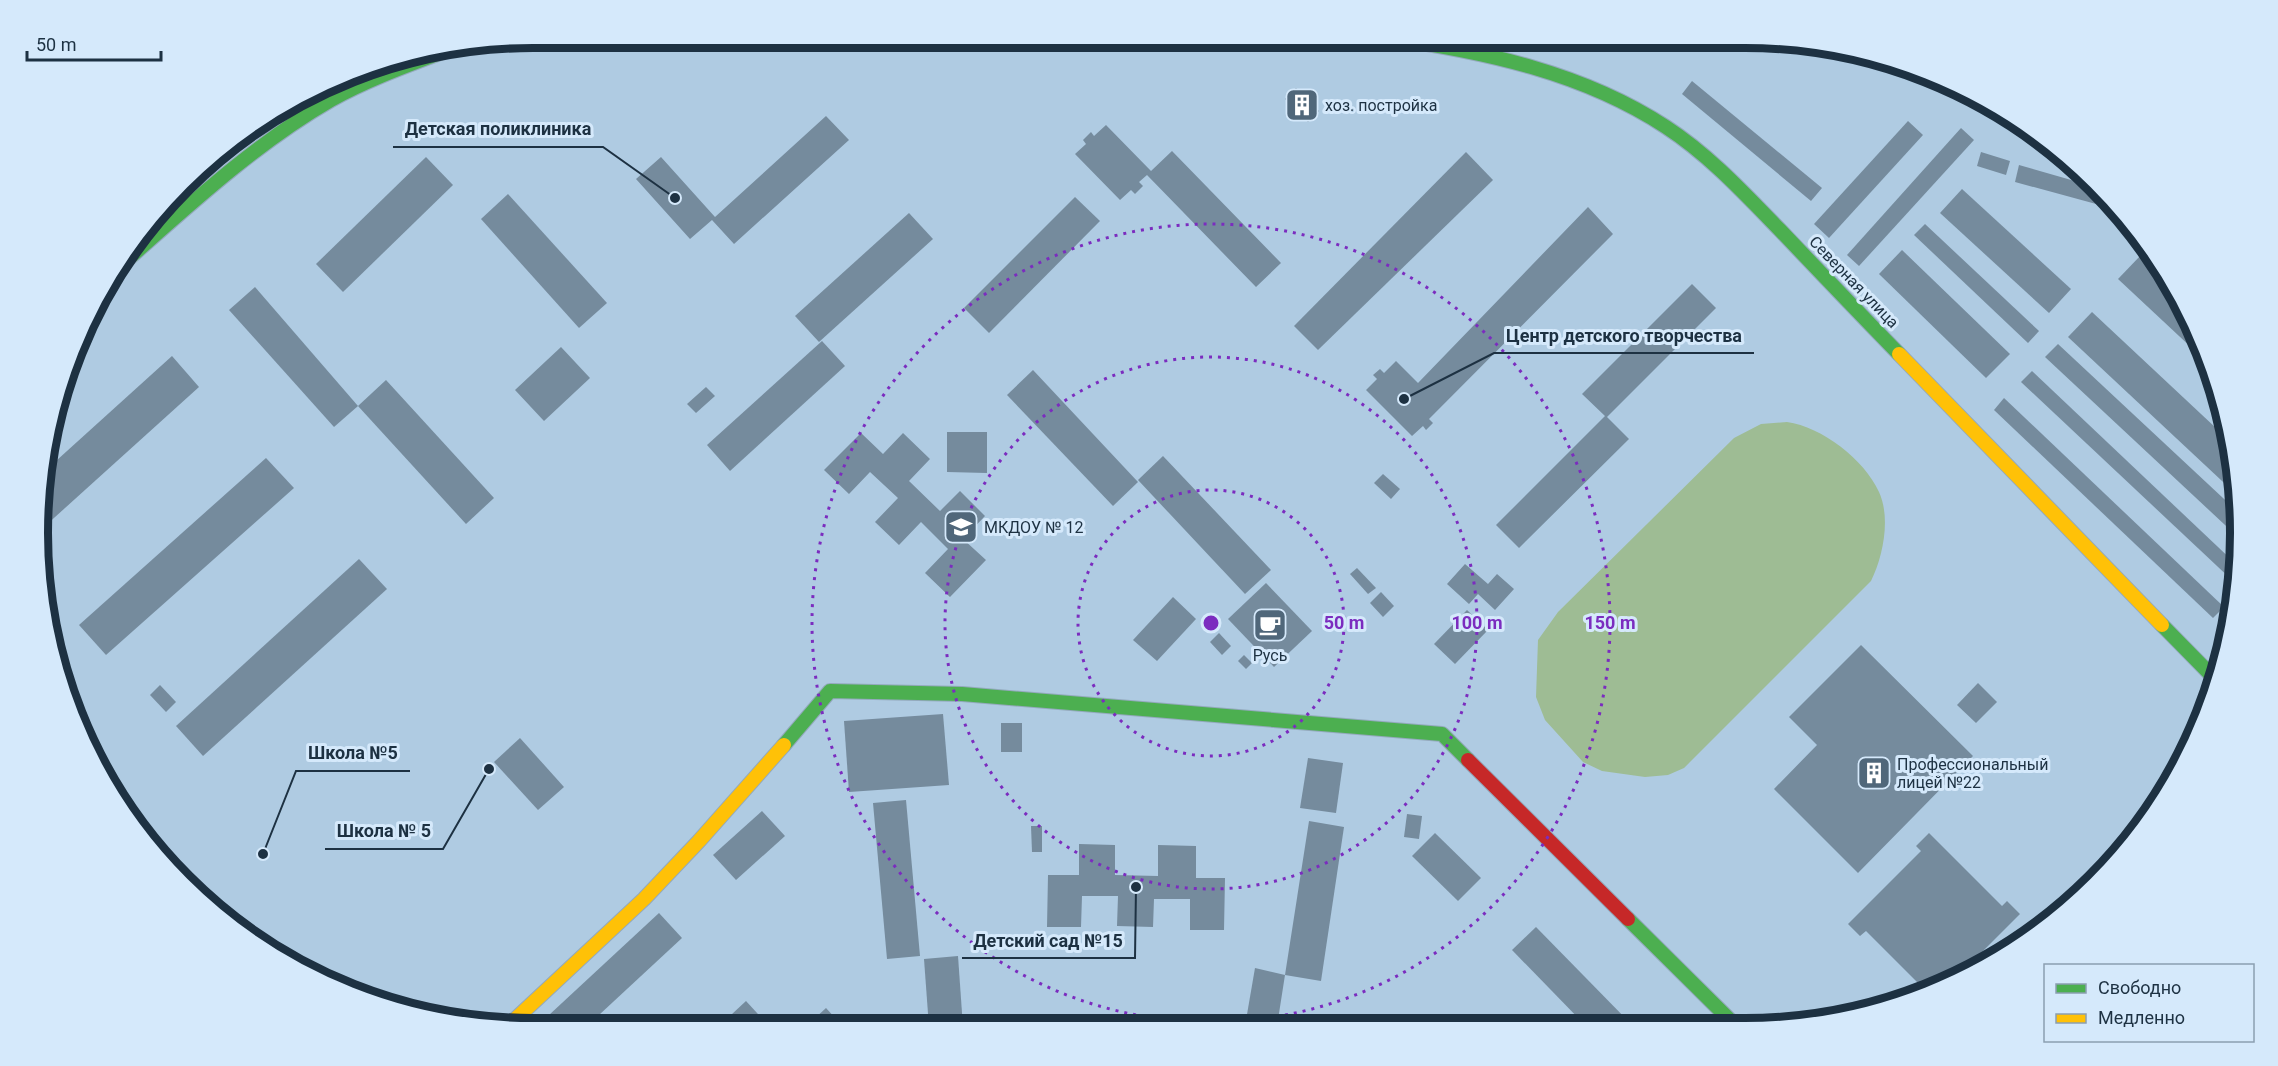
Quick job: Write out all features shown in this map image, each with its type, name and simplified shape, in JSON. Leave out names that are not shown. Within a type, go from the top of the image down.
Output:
[{"type":"street","name":"Северная улица","points":[[1446,48],[1553,75],[1625,105],[1659,123],[1696,148],[1727,176],[2209,673]]},
{"type":"street","points":[[141,247],[207,190],[316,110],[375,78],[412,64]]},
{"type":"street","points":[[517,1018],[616,927],[761,772],[830,691],[962,694],[1442,734],[1728,1018]]},
{"type":"green space","points":[[1787,422],[1814,430],[1840,446],[1863,468],[1879,492],[1883,502],[1884,537],[1879,561],[1871,581],[1684,768],[1668,775],[1645,777],[1602,771],[1583,762],[1545,720],[1536,697],[1538,640],[1558,612],[1734,438],[1761,424]]},
{"type":"building","points":[[1692,81],[1822,188],[1811,201],[1682,94]]},
{"type":"building","name":"хоз. постройка","points":[[1296,88],[1319,111],[1308,122],[1285,99]]},
{"type":"building","points":[[826,116],[849,140],[734,244],[712,220],[690,239],[636,179],[661,157],[715,217]]},
{"type":"building","points":[[1908,121],[1923,135],[1829,238],[1814,224]]},
{"type":"building","points":[[1106,125],[1151,171],[1172,151],[1281,263],[1256,287],[1147,175],[1139,182],[1143,186],[1135,194],[1131,190],[1120,200],[1075,154],[1086,144],[1083,140],[1091,132],[1094,136]]},
{"type":"building","points":[[1961,128],[1974,140],[1859,266],[1847,255]]},
{"type":"building","points":[[1466,152],[1493,180],[1318,350],[1294,326]]},
{"type":"building","points":[[1981,152],[2010,161],[2006,175],[1977,166]]},
{"type":"building","points":[[426,157],[453,185],[343,292],[316,264]]},
{"type":"building","points":[[2019,165],[2080,183],[2103,206],[2015,182]]},
{"type":"building","points":[[1962,189],[2071,289],[2049,313],[1940,213]]},
{"type":"building","points":[[508,194],[607,303],[579,328],[481,219]]},
{"type":"building","points":[[1075,197],[1100,221],[989,333],[964,308]]},
{"type":"building","points":[[1588,207],[1613,234],[1429,419],[1433,423],[1426,430],[1423,426],[1412,436],[1366,390],[1377,379],[1373,375],[1380,369],[1384,373],[1396,361],[1418,383]]},
{"type":"building","points":[[909,213],[933,239],[819,342],[795,316]]},
{"type":"building","points":[[1925,224],[2039,331],[2028,343],[1914,235]]},
{"type":"building","points":[[1902,250],[2010,354],[1986,378],[1879,274]]},
{"type":"building","points":[[2141,255],[2180,318],[2194,350],[2118,279]]},
{"type":"building","points":[[1692,284],[1716,308],[1607,417],[1629,439],[1519,548],[1496,525],[1605,416],[1582,394]]},
{"type":"building","points":[[255,287],[358,406],[334,427],[229,310]]},
{"type":"building","points":[[2092,312],[2219,431],[2228,486],[2068,337]]},
{"type":"building","points":[[822,341],[845,366],[730,471],[707,445]]},
{"type":"building","points":[[2058,344],[2229,504],[2230,530],[2045,357]]},
{"type":"building","points":[[561,347],[590,378],[544,421],[515,390]]},
{"type":"building","points":[[172,356],[199,387],[48,523],[53,464]]},
{"type":"building","points":[[1033,370],[1138,482],[1113,506],[1007,395]]},
{"type":"building","points":[[2032,371],[2229,558],[2228,576],[2021,382]]},
{"type":"building","points":[[386,380],[494,498],[466,524],[358,406]]},
{"type":"building","points":[[706,387],[715,396],[696,413],[687,404]]},
{"type":"building","points":[[2004,398],[2224,607],[2213,618],[1994,410]]},
{"type":"building","points":[[947,432],[987,432],[987,473],[947,472]]},
{"type":"building","points":[[861,433],[883,454],[903,433],[930,459],[909,481],[940,511],[960,491],[985,516],[963,539],[986,560],[950,597],[925,573],[948,549],[921,522],[899,545],[875,522],[898,498],[870,472],[849,494],[824,470]]},
{"type":"building","points":[[1163,456],[1271,570],[1245,594],[1138,480]]},
{"type":"building","points":[[266,458],[294,488],[106,655],[79,625]]},
{"type":"building","points":[[1383,474],[1400,489],[1391,499],[1374,483]]},
{"type":"building","points":[[359,559],[387,589],[203,756],[176,726]]},
{"type":"building","points":[[1465,564],[1488,584],[1497,574],[1514,589],[1495,610],[1478,594],[1469,604],[1447,584]]},
{"type":"building","points":[[1357,568],[1376,588],[1368,594],[1350,574]]},
{"type":"building","name":"Русь","points":[[1266,583],[1312,631],[1274,667],[1228,619]]},
{"type":"building","points":[[1381,592],[1394,606],[1383,617],[1370,603]]},
{"type":"building","points":[[1173,597],[1196,619],[1157,661],[1133,640]]},
{"type":"building","points":[[1467,610],[1488,630],[1455,664],[1434,644]]},
{"type":"building","points":[[1219,633],[1231,646],[1222,655],[1210,642]]},
{"type":"building","name":"Профессиональный лицей №22","points":[[1861,645],[1973,756],[1858,873],[1774,789],[1817,745],[1789,717]]},
{"type":"building","points":[[1244,655],[1252,663],[1246,669],[1238,661]]},
{"type":"building","points":[[1978,683],[1997,702],[1976,723],[1957,705]]},
{"type":"building","points":[[160,685],[176,702],[166,712],[150,695]]},
{"type":"building","points":[[943,714],[949,785],[849,792],[844,721]]},
{"type":"building","points":[[1001,723],[1022,723],[1022,752],[1001,752]]},
{"type":"building","points":[[520,738],[564,787],[538,810],[494,762]]},
{"type":"building","points":[[1308,758],[1343,763],[1336,813],[1300,808]]},
{"type":"building","points":[[906,800],[920,956],[887,959],[873,803]]},
{"type":"building","points":[[762,811],[785,836],[736,880],[713,855]]},
{"type":"building","points":[[1407,814],[1422,816],[1419,839],[1404,837]]},
{"type":"building","points":[[1309,821],[1344,827],[1321,981],[1285,975]]},
{"type":"building","points":[[1031,826],[1042,826],[1042,852],[1032,852]]},
{"type":"building","points":[[1435,833],[1481,878],[1458,901],[1412,856]]},
{"type":"building","points":[[1929,833],[2002,906],[2007,901],[2020,914],[1973,961],[1920,985],[1866,931],[1860,936],[1848,924],[1921,851],[1916,846]]},
{"type":"building","points":[[1079,844],[1115,845],[1115,875],[1158,876],[1158,845],[1196,846],[1196,878],[1225,878],[1224,930],[1190,930],[1190,899],[1154,899],[1153,927],[1117,926],[1118,896],[1082,896],[1081,927],[1047,927],[1048,875],[1079,875]]},
{"type":"building","points":[[659,913],[682,938],[596,1018],[546,1018]]},
{"type":"building","points":[[1536,927],[1625,1018],[1578,1018],[1512,950]]},
{"type":"building","points":[[958,956],[962,1018],[928,1018],[924,959]]},
{"type":"building","points":[[1255,968],[1285,975],[1278,1018],[1246,1018]]},
{"type":"building","points":[[746,1001],[762,1018],[728,1018]]},
{"type":"building","points":[[826,1008],[835,1018],[815,1018]]},
{"type":"traffic: fast","points":[[1449,48],[1532,67],[1567,79],[1601,92],[1666,127],[1697,150],[1739,189],[1899,354]]},
{"type":"traffic: fast","points":[[142,247],[247,157],[302,118],[357,87],[414,63]]},
{"type":"traffic: fast","points":[[2162,625],[2209,673]]},
{"type":"traffic: fast","points":[[784,745],[830,691],[962,694],[1442,734],[1468,760]]},
{"type":"traffic: fast","points":[[1628,919],[1728,1018]]},
{"type":"traffic: slow","points":[[1899,354],[2162,625]]},
{"type":"traffic: slow","points":[[517,1018],[644,899],[784,745]]},
{"type":"traffic: jam","points":[[1468,760],[1628,919]]},
{"type":"place","name":"хоз. постройка","points":[[1302,105]]},
{"type":"place","name":"Детская поликлиника","points":[[675,198]]},
{"type":"place","name":"Центр детского творчества","points":[[1404,399]]},
{"type":"place","name":"МКДОУ № 12","points":[[961,527]]},
{"type":"place","name":"Русь","points":[[1270,625]]},
{"type":"place","name":"Школа № 5","points":[[489,769]]},
{"type":"place","name":"Профессиональный лицей №22","points":[[1874,773]]},
{"type":"place","name":"Школа №5","points":[[263,854]]},
{"type":"place","name":"Детский сад №15","points":[[1136,887]]}]
